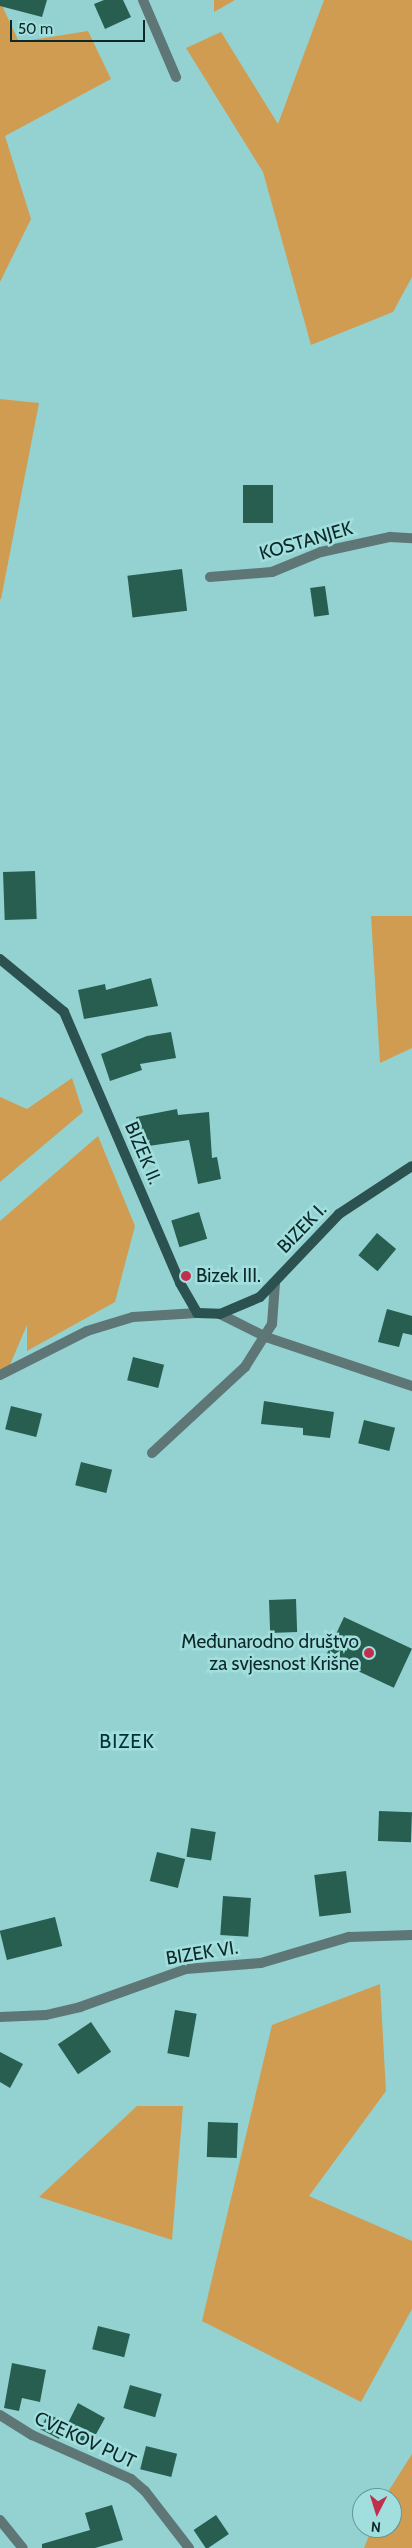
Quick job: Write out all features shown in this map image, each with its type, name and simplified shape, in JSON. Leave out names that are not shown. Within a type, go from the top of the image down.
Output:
[{"type":"street","points":[[143,0],[176,76]]},
{"type":"street","name":"KOSTANJEK","points":[[210,577],[272,572],[321,552],[390,537],[412,538]]},
{"type":"street","name":"BIZEK II.","points":[[0,959],[64,1012],[180,1283],[197,1313]]},
{"type":"street","name":"BIZEK I.","points":[[220,1314],[260,1297],[339,1214],[412,1166]]},
{"type":"street","points":[[152,1452],[245,1367],[266,1337],[272,1324],[275,1283]]},
{"type":"street","points":[[0,1375],[87,1331],[114,1322],[133,1317],[197,1313],[220,1314],[266,1337],[412,1386]]},
{"type":"street","name":"BIZEK VI.","points":[[0,2017],[46,2015],[80,2007],[186,1969],[261,1962],[349,1937],[412,1935]]},
{"type":"street","name":"CVEKOV PUT","points":[[0,2414],[32,2436],[131,2479],[150,2498],[189,2548]]},
{"type":"street","points":[[0,2520],[23,2548]]},
{"type":"shaded area","points":[[214,0],[235,0],[214,12]]},
{"type":"shaded area","points":[[324,0],[412,0],[412,277],[393,312],[311,345],[263,172],[186,48],[221,32],[278,124]]},
{"type":"shaded area","points":[[0,1],[19,42],[88,31],[111,79],[5,136],[31,219],[0,282]]},
{"type":"shaded area","points":[[0,399],[39,403],[1,599],[0,599]]},
{"type":"shaded area","points":[[371,916],[412,916],[412,1048],[380,1063]]},
{"type":"shaded area","points":[[72,1078],[83,1112],[0,1182],[0,1097],[27,1109]]},
{"type":"shaded area","points":[[98,1136],[135,1226],[115,1302],[27,1351],[27,1325],[6,1374],[0,1379],[0,1221]]},
{"type":"shaded area","points":[[380,1984],[386,2091],[309,2196],[412,2241],[412,2309],[361,2402],[202,2321],[272,2025]]},
{"type":"shaded area","points":[[137,2106],[183,2106],[172,2240],[39,2197]]},
{"type":"shaded area","points":[[412,2454],[412,2548],[364,2548],[368,2538],[402,2538],[402,2488],[390,2488]]},
{"type":"building","points":[[0,0],[47,0],[42,17],[0,6]]},
{"type":"building","points":[[104,0],[123,0],[131,17],[105,29],[94,4]]},
{"type":"building","points":[[243,485],[273,485],[273,523],[243,523]]},
{"type":"building","points":[[182,569],[187,611],[133,617],[127,576]]},
{"type":"building","points":[[325,586],[329,615],[314,617],[310,588]]},
{"type":"building","points":[[35,871],[37,919],[5,920],[3,872]]},
{"type":"building","points":[[151,978],[158,1006],[84,1019],[78,990],[105,984],[106,990]]},
{"type":"building","points":[[171,1032],[176,1058],[140,1064],[142,1070],[110,1081],[101,1054],[147,1036]]},
{"type":"building","points":[[177,1109],[178,1115],[209,1112],[212,1158],[217,1157],[221,1179],[198,1184],[189,1140],[142,1147],[136,1117]]},
{"type":"building","points":[[199,1212],[207,1239],[179,1247],[171,1220]]},
{"type":"building","points":[[377,1233],[396,1249],[378,1271],[358,1255]]},
{"type":"building","points":[[387,1309],[412,1316],[412,1335],[403,1333],[399,1347],[378,1342]]},
{"type":"building","points":[[133,1357],[164,1365],[158,1388],[127,1380]]},
{"type":"building","points":[[264,1401],[334,1412],[330,1438],[303,1435],[303,1428],[261,1424]]},
{"type":"building","points":[[11,1406],[42,1414],[36,1437],[5,1429]]},
{"type":"building","points":[[364,1420],[395,1428],[389,1451],[358,1443]]},
{"type":"building","points":[[81,1462],[112,1470],[106,1493],[75,1485]]},
{"type":"building","points":[[296,1599],[297,1632],[270,1633],[269,1600]]},
{"type":"building","name":"Međunarodno društvo za svjesnost Krišne","points":[[344,1617],[412,1649],[394,1688],[326,1656]]},
{"type":"building","points":[[379,1811],[412,1812],[411,1842],[378,1841]]},
{"type":"building","points":[[191,1828],[216,1832],[211,1861],[186,1857]]},
{"type":"building","points":[[157,1852],[185,1859],[178,1888],[150,1881]]},
{"type":"building","points":[[346,1871],[351,1913],[319,1917],[314,1875]]},
{"type":"building","points":[[223,1896],[251,1898],[248,1937],[220,1935]]},
{"type":"building","points":[[55,1917],[62,1946],[7,1960],[0,1931]]},
{"type":"building","points":[[175,2010],[197,2014],[189,2057],[167,2053]]},
{"type":"building","points":[[91,2022],[111,2052],[78,2074],[58,2044]]},
{"type":"building","points":[[0,2052],[23,2064],[10,2088],[0,2082]]},
{"type":"building","points":[[208,2122],[238,2123],[237,2158],[207,2157]]},
{"type":"building","points":[[98,2326],[130,2334],[124,2357],[92,2349]]},
{"type":"building","points":[[12,2363],[46,2370],[40,2402],[22,2398],[19,2411],[4,2408]]},
{"type":"building","points":[[130,2385],[162,2394],[155,2417],[123,2408]]},
{"type":"building","points":[[78,2403],[105,2418],[90,2445],[63,2431],[59,2439],[40,2429],[48,2414],[67,2423],[64,2431]]},
{"type":"building","points":[[146,2446],[177,2454],[171,2477],[140,2469]]},
{"type":"building","points":[[112,2505],[123,2540],[95,2548],[42,2548],[42,2544],[90,2530],[85,2513]]},
{"type":"building","points":[[216,2515],[229,2534],[206,2548],[194,2530]]},
{"type":"place","name":"Bizek III.","points":[[186,1276]]},
{"type":"place","name":"Međunarodno društvo za svjesnost Krišne","points":[[369,1653]]},
{"type":"district","name":"BIZEK","points":[[127,1741]]}]
